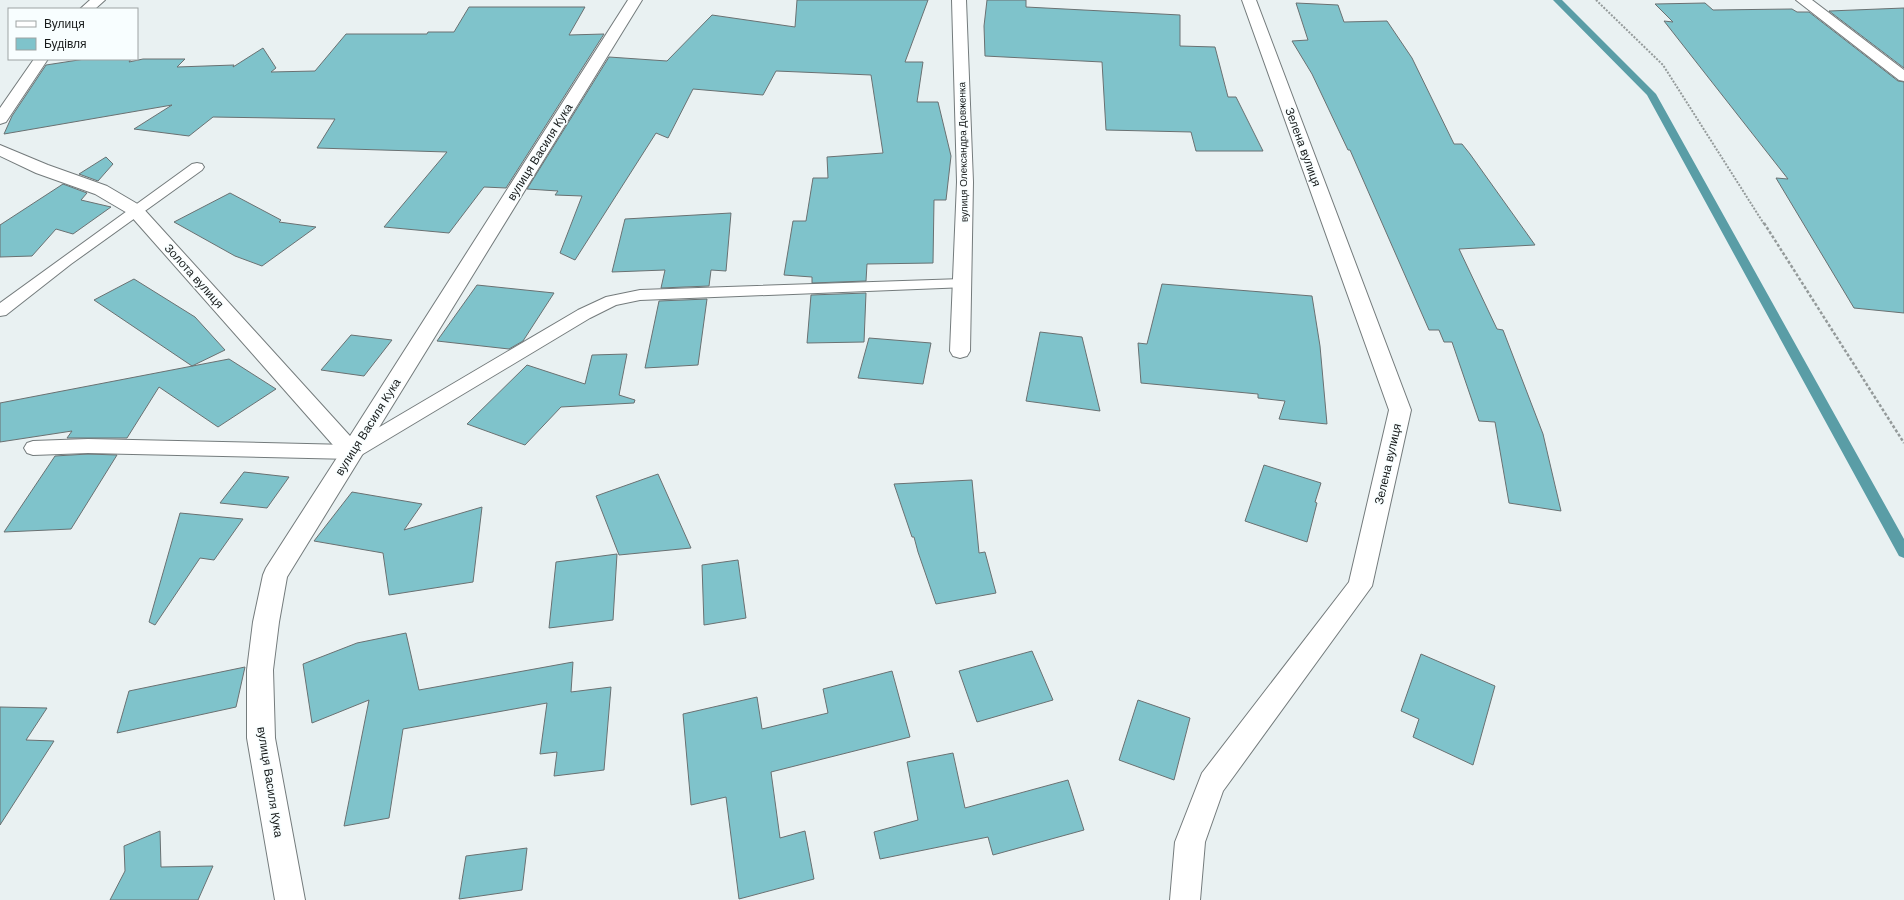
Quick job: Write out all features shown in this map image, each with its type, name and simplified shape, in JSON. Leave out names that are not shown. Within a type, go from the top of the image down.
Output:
[{"type":"street","points":[[88,8],[98,0]]},
{"type":"street","name":"вулиця Василя Кука","points":[[290,900],[261,738],[260,670],[266,622],[275,575],[635,0]]},
{"type":"street","name":"вулиця Олександра Довженка","points":[[959,0],[965,182],[960,351]]},
{"type":"street","name":"Зелена вулиця","points":[[1185,900],[1190,842],[1212,783],[1360,586],[1400,410],[1249,0]]},
{"type":"street","points":[[1803,0],[1904,77]]},
{"type":"street","points":[[0,119],[40,60]]},
{"type":"street","name":"Золота вулиця","points":[[0,150],[42,169],[101,190],[135,210],[352,452]]},
{"type":"lane","points":[[0,311],[135,210],[197,167]]},
{"type":"lane","points":[[33,448],[88,446],[352,452],[577,318],[612,301],[640,295],[962,284]]},
{"type":"path","points":[[1596,0],[1663,65],[1904,443]]},
{"type":"building","points":[[797,0],[928,0],[905,62],[923,62],[917,102],[938,102],[951,156],[946,200],[934,200],[933,263],[867,264],[866,281],[812,283],[812,277],[784,275],[793,221],[806,221],[813,178],[828,178],[827,157],[883,153],[871,75],[776,71],[763,95],[693,89],[668,138],[656,133],[575,260],[560,253],[582,196],[555,195],[558,191],[527,189],[609,57],[667,61],[712,15],[795,27]]},
{"type":"building","points":[[987,0],[1026,0],[1026,7],[1180,15],[1180,46],[1215,47],[1228,97],[1236,97],[1263,151],[1196,151],[1191,132],[1106,130],[1102,62],[985,56],[984,26]]},
{"type":"building","points":[[1296,3],[1338,5],[1344,22],[1387,21],[1412,58],[1454,144],[1462,144],[1535,245],[1459,249],[1497,329],[1503,330],[1543,434],[1561,511],[1509,503],[1495,422],[1479,421],[1452,342],[1444,342],[1439,330],[1429,330],[1350,150],[1348,150],[1312,74],[1292,41],[1308,40]]},
{"type":"building","points":[[1705,3],[1713,10],[1792,9],[1797,12],[1809,12],[1898,81],[1904,82],[1904,313],[1854,308],[1776,178],[1788,179],[1664,21],[1673,22],[1655,4]]},
{"type":"building","points":[[469,7],[585,7],[569,35],[604,34],[506,188],[484,187],[449,233],[384,227],[447,152],[317,148],[335,119],[213,117],[189,136],[134,129],[172,105],[4,134],[12,116],[46,65],[78,60],[130,60],[129,62],[143,59],[185,59],[177,67],[234,65],[233,67],[263,48],[276,68],[271,72],[315,71],[346,34],[427,34],[428,32],[454,32]]},
{"type":"building","points":[[1904,8],[1904,68],[1829,11]]},
{"type":"building","points":[[106,157],[113,164],[98,181],[79,174]]},
{"type":"building","points":[[63,184],[87,193],[81,200],[111,207],[73,234],[56,229],[32,256],[0,257],[0,225]]},
{"type":"building","points":[[230,193],[281,220],[279,222],[316,227],[262,266],[235,256],[174,222]]},
{"type":"building","points":[[731,213],[726,271],[711,270],[709,286],[661,288],[665,270],[612,272],[625,219]]},
{"type":"building","points":[[134,279],[195,317],[225,350],[192,366],[94,300]]},
{"type":"building","points":[[1162,284],[1312,296],[1320,346],[1327,424],[1279,419],[1285,401],[1258,398],[1258,394],[1141,383],[1138,343],[1147,344]]},
{"type":"building","points":[[477,285],[554,293],[523,341],[509,349],[437,341]]},
{"type":"building","points":[[866,293],[864,342],[807,343],[811,295]]},
{"type":"building","points":[[707,299],[698,365],[645,368],[659,301]]},
{"type":"building","points":[[1040,332],[1082,337],[1100,411],[1026,401]]},
{"type":"building","points":[[351,335],[392,340],[364,376],[321,370]]},
{"type":"building","points":[[869,338],[931,343],[923,384],[858,378]]},
{"type":"building","points":[[627,354],[619,395],[635,400],[634,403],[561,407],[525,445],[467,424],[527,365],[585,384],[592,355]]},
{"type":"building","points":[[229,359],[276,389],[218,427],[159,387],[127,438],[67,438],[72,431],[0,442],[0,403]]},
{"type":"building","points":[[88,454],[117,455],[71,529],[4,532],[55,456]]},
{"type":"building","points":[[1264,465],[1321,483],[1315,502],[1317,503],[1307,542],[1245,521]]},
{"type":"building","points":[[244,472],[289,477],[267,508],[220,503]]},
{"type":"building","points":[[658,474],[691,548],[619,555],[596,496]]},
{"type":"building","points":[[972,480],[979,553],[985,552],[996,593],[936,604],[914,537],[912,537],[894,484]]},
{"type":"building","points":[[352,492],[422,504],[404,530],[482,507],[473,582],[389,595],[383,553],[314,541]]},
{"type":"building","points":[[180,513],[243,519],[214,560],[200,558],[155,625],[149,622]]},
{"type":"building","points":[[617,554],[613,620],[549,628],[556,562]]},
{"type":"building","points":[[738,560],[746,618],[704,625],[702,565]]},
{"type":"building","points":[[406,633],[419,690],[573,662],[571,692],[611,687],[604,770],[554,776],[557,752],[540,754],[547,703],[403,729],[389,818],[344,826],[369,700],[312,723],[303,664],[357,643]]},
{"type":"building","points":[[1032,651],[1053,700],[977,722],[959,671]]},
{"type":"building","points":[[1421,654],[1495,686],[1473,765],[1413,737],[1419,719],[1401,711]]},
{"type":"building","points":[[245,667],[236,707],[117,733],[129,691]]},
{"type":"building","points":[[892,671],[910,737],[771,772],[780,838],[805,831],[814,879],[739,899],[726,797],[691,805],[683,714],[757,697],[762,729],[828,713],[823,689]]},
{"type":"building","points":[[1138,700],[1190,718],[1174,780],[1119,760]]},
{"type":"building","points":[[0,707],[47,708],[26,740],[54,741],[0,825]]},
{"type":"building","points":[[953,753],[965,808],[1068,780],[1084,830],[993,855],[988,837],[880,859],[874,832],[918,820],[907,762]]},
{"type":"building","points":[[160,831],[161,867],[213,866],[198,900],[110,900],[125,871],[124,846]]},
{"type":"building","points":[[527,848],[522,890],[459,899],[466,856]]},
{"type":"waterway","points":[[1557,0],[1651,94],[1904,552]]}]
